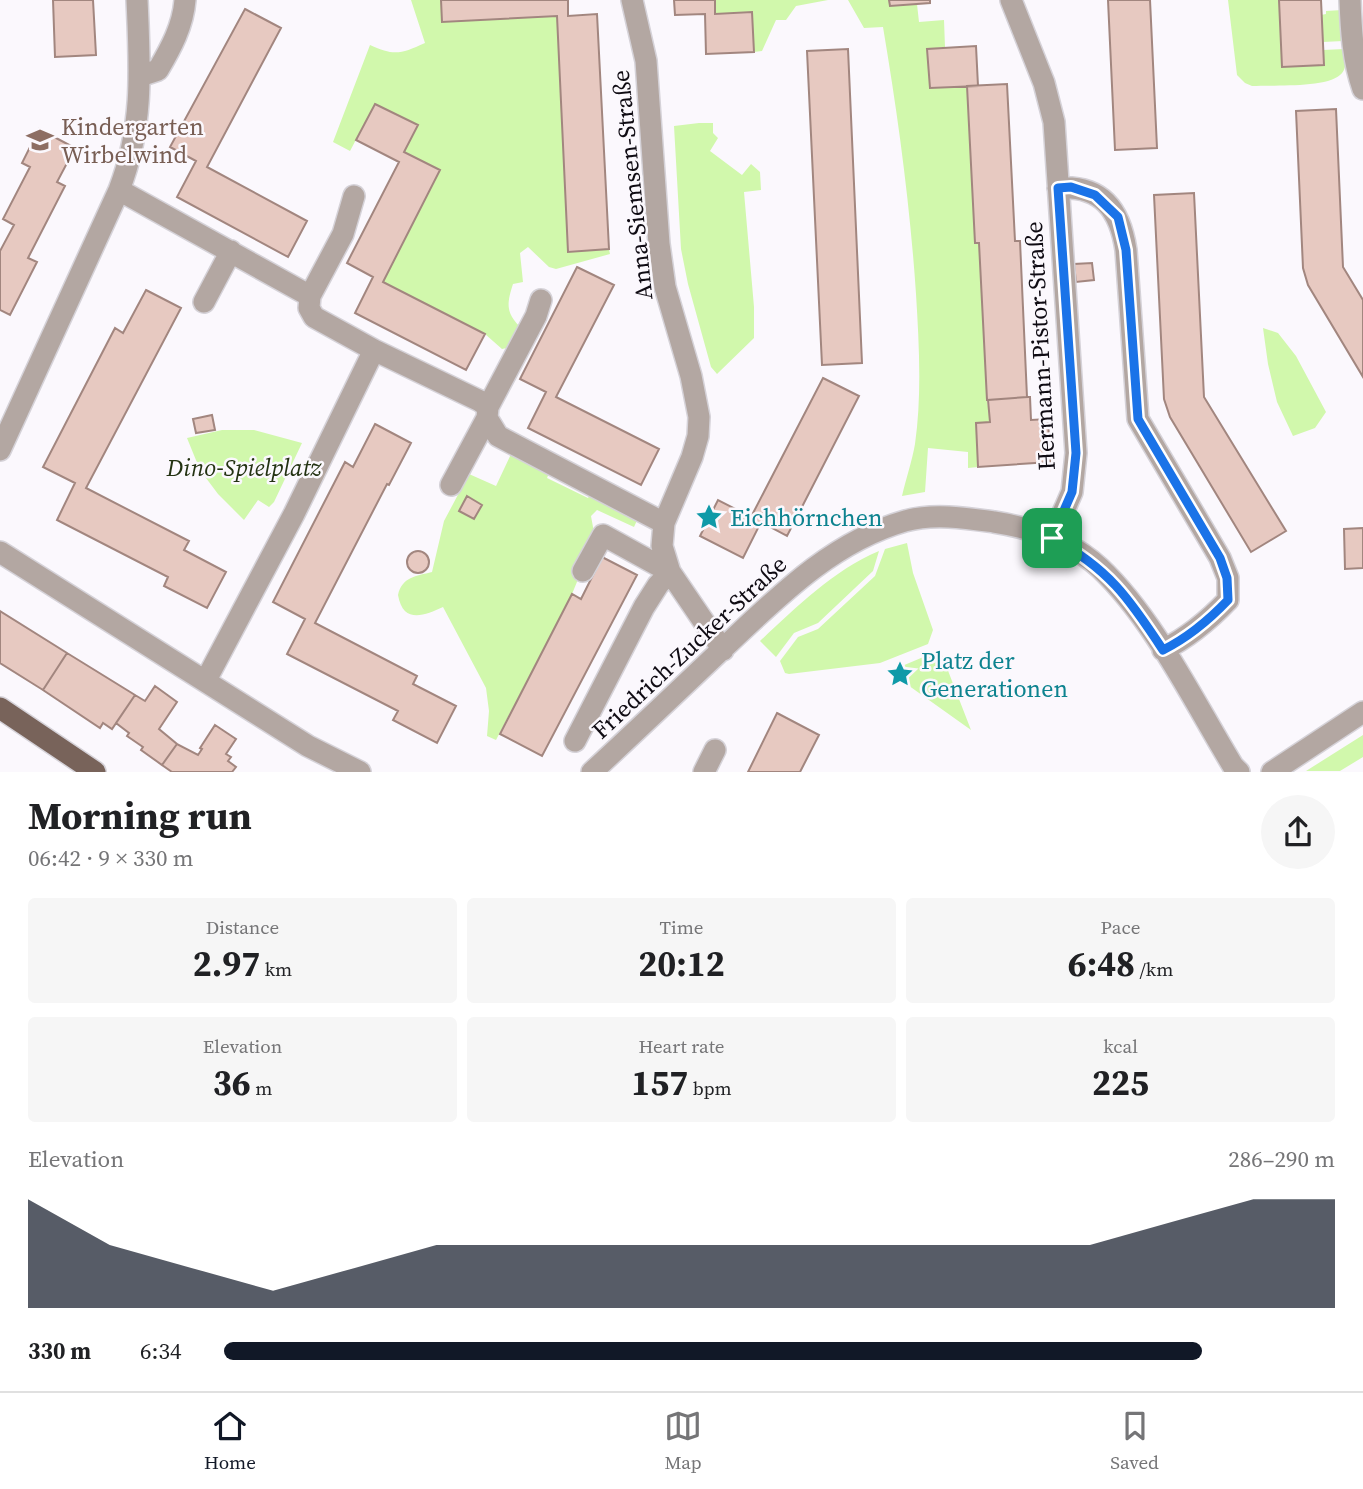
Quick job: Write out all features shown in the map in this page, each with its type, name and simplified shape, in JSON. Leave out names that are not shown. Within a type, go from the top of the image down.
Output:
[{"type":"main road","points":[[0,708],[95,772]]},
{"type":"street","points":[[0,450],[119,190],[132,154],[140,76],[136,0]]},
{"type":"street","points":[[140,76],[158,70],[174,43],[185,0]]},
{"type":"street","name":"Anna-Siemsen-Straße","points":[[632,0],[646,61],[659,244],[665,287],[691,376],[699,417],[698,436],[692,457],[664,523],[662,545],[670,572],[723,650]]},
{"type":"street","name":"Hermann-Pistor-Straße","points":[[1011,0],[1051,104],[1065,188],[1076,453],[1072,492],[1052,538]]},
{"type":"street","points":[[1350,0],[1357,72],[1363,89]]},
{"type":"street","points":[[1065,188],[1095,195],[1118,217],[1122,229],[1138,419],[1220,558],[1227,578],[1228,600],[1208,622],[1163,650]]},
{"type":"street","points":[[119,190],[310,296]]},
{"type":"street","points":[[354,196],[343,234],[310,296],[309,308],[314,317],[488,412],[498,436],[664,523]]},
{"type":"street","points":[[204,302],[231,251]]},
{"type":"street","points":[[451,485],[536,316],[541,300]]},
{"type":"street","points":[[206,680],[294,514],[374,350]]},
{"type":"street","name":"Friedrich-Zucker-Straße","points":[[592,772],[792,585],[836,552],[906,521],[962,518],[1013,525],[1052,538],[1098,566],[1119,589],[1163,650],[1239,772]]},
{"type":"street","points":[[575,741],[644,607],[657,585],[670,572],[603,535],[583,571]]},
{"type":"street","points":[[0,552],[307,746],[360,772]]},
{"type":"street","points":[[1272,772],[1363,712]]},
{"type":"street","points":[[704,772],[715,750]]},
{"type":"green space","points":[[411,0],[441,0],[442,22],[557,16],[610,254],[556,269],[549,267],[528,247],[520,253],[523,282],[513,284],[509,298],[513,319],[523,330],[515,346],[502,349],[485,334],[383,282],[440,170],[404,152],[418,125],[375,104],[350,151],[333,142],[370,45],[385,51],[398,52],[425,43]]},
{"type":"green space","points":[[715,0],[828,0],[796,6],[786,20],[776,20],[762,51],[754,52],[752,12],[715,14]]},
{"type":"green space","points":[[848,0],[889,0],[890,6],[917,4],[919,22],[944,20],[945,47],[927,49],[930,87],[967,86],[975,243],[979,243],[990,422],[976,423],[978,467],[968,468],[968,452],[928,448],[925,492],[902,496],[915,444],[919,388],[916,294],[907,193],[883,27],[864,28]]},
{"type":"green space","points":[[1228,0],[1279,0],[1283,66],[1324,65],[1323,50],[1344,49],[1343,73],[1333,79],[1311,84],[1252,86],[1245,83],[1237,75]]},
{"type":"green space","points":[[1342,10],[1343,41],[1323,42],[1321,15],[1326,14],[1326,11]]},
{"type":"green space","points":[[713,123],[713,133],[718,138],[710,151],[742,175],[751,164],[760,172],[761,190],[744,192],[754,307],[754,338],[717,374],[711,367],[681,249],[674,126]]},
{"type":"green space","points":[[1263,328],[1278,333],[1296,356],[1326,412],[1315,428],[1293,436],[1277,402]]},
{"type":"green space","name":"Dino-Spielplatz","points":[[222,430],[254,430],[302,443],[274,502],[269,507],[258,500],[244,520],[218,494],[200,470],[187,438]]},
{"type":"green space","points":[[511,454],[550,471],[547,478],[588,498],[592,492],[639,516],[634,527],[597,510],[591,516],[595,538],[572,594],[496,740],[487,736],[489,711],[486,688],[443,607],[422,615],[409,614],[404,610],[398,595],[406,581],[432,572],[444,521],[469,474],[496,486]]},
{"type":"green space","points":[[907,543],[913,573],[933,630],[928,644],[880,663],[785,673],[780,661],[798,637],[818,629],[875,576],[885,549]]},
{"type":"green space","points":[[879,551],[873,571],[818,623],[794,633],[776,657],[760,641],[830,579]]},
{"type":"green space","points":[[940,650],[971,730],[898,678],[902,666]]},
{"type":"green space","points":[[1363,735],[1363,757],[1340,771],[1306,771]]},
{"type":"building","points":[[53,0],[93,0],[96,55],[55,57]]},
{"type":"building","points":[[441,0],[568,0],[568,16],[597,14],[609,249],[568,252],[557,16],[442,22]]},
{"type":"building","points":[[674,0],[715,0],[715,14],[752,12],[754,52],[706,54],[705,14],[675,15]]},
{"type":"building","points":[[889,0],[930,0],[930,3],[890,6]]},
{"type":"building","points":[[1108,0],[1150,0],[1157,148],[1115,150]]},
{"type":"building","points":[[1279,0],[1321,0],[1324,65],[1282,67]]},
{"type":"building","points":[[245,9],[281,28],[207,167],[307,221],[288,257],[177,197],[196,161],[170,147]]},
{"type":"building","points":[[976,46],[978,86],[930,88],[927,49]]},
{"type":"building","points":[[848,49],[862,363],[822,365],[807,51]]},
{"type":"building","points":[[1007,84],[1015,241],[1020,241],[1027,397],[987,400],[967,86]]},
{"type":"building","points":[[375,104],[418,125],[404,152],[440,170],[383,282],[485,334],[466,370],[355,313],[373,277],[347,263],[399,162],[356,140]]},
{"type":"building","points":[[1336,109],[1343,267],[1363,300],[1363,377],[1308,285],[1303,268],[1296,111]]},
{"type":"building","points":[[39,129],[75,148],[57,182],[65,186],[28,258],[37,262],[10,315],[0,310],[0,251],[14,225],[3,219],[30,167],[22,163]]},
{"type":"building","points":[[1194,193],[1204,397],[1286,531],[1251,552],[1170,417],[1164,399],[1154,195]]},
{"type":"building","points":[[1092,263],[1094,280],[1076,282],[1074,264]]},
{"type":"building","points":[[577,267],[614,285],[556,397],[659,449],[641,485],[528,428],[546,392],[520,379]]},
{"type":"building","points":[[146,290],[181,308],[86,488],[189,541],[184,550],[226,572],[207,608],[164,586],[168,577],[57,520],[75,483],[43,467],[115,328],[123,333]]},
{"type":"building","points":[[823,378],[859,396],[787,536],[761,522],[743,558],[700,536],[718,500],[751,517]]},
{"type":"building","points":[[1030,397],[1031,420],[1048,419],[1050,462],[978,467],[976,423],[990,422],[988,400]]},
{"type":"building","points":[[212,415],[215,430],[196,433],[193,419]]},
{"type":"building","points":[[375,424],[411,443],[315,623],[417,676],[413,684],[456,706],[437,743],[393,720],[398,711],[287,654],[305,619],[273,602],[345,462],[353,467]]},
{"type":"building","points":[[467,496],[482,505],[474,519],[459,511]]},
{"type":"building","points":[[1363,528],[1363,568],[1345,569],[1344,529]]},
{"type":"building","points":[[418,551],[426,554],[429,562],[426,570],[418,573],[410,570],[407,562],[410,554]]},
{"type":"building","points":[[602,557],[637,575],[542,756],[500,734],[572,594],[581,599]]},
{"type":"building","points":[[0,611],[67,653],[43,690],[0,663]]},
{"type":"building","points":[[67,653],[135,695],[112,729],[103,723],[100,728],[43,690]]},
{"type":"building","points":[[155,686],[177,702],[159,729],[177,744],[162,765],[141,750],[143,747],[127,736],[129,733],[116,723],[135,695],[145,701]]},
{"type":"building","points":[[777,713],[819,735],[800,772],[748,772]]},
{"type":"building","points":[[215,725],[236,739],[226,754],[231,757],[228,761],[236,767],[232,772],[172,772],[162,765],[177,744],[198,755]]},
{"type":"place","name":"Kindergarten Wirbelwind","points":[[40,140]]},
{"type":"place","name":"Eichhörnchen","points":[[709,517]]},
{"type":"place","name":"Platz der Generationen","points":[[900,674]]},
{"type":"route","points":[[1071,187],[1095,195],[1118,217],[1126,250],[1138,419],[1220,558],[1227,578],[1228,600],[1208,622],[1163,650],[1143,619],[1098,566],[1052,538],[1072,492],[1075,472],[1076,453],[1058,188],[1071,187]]}]
